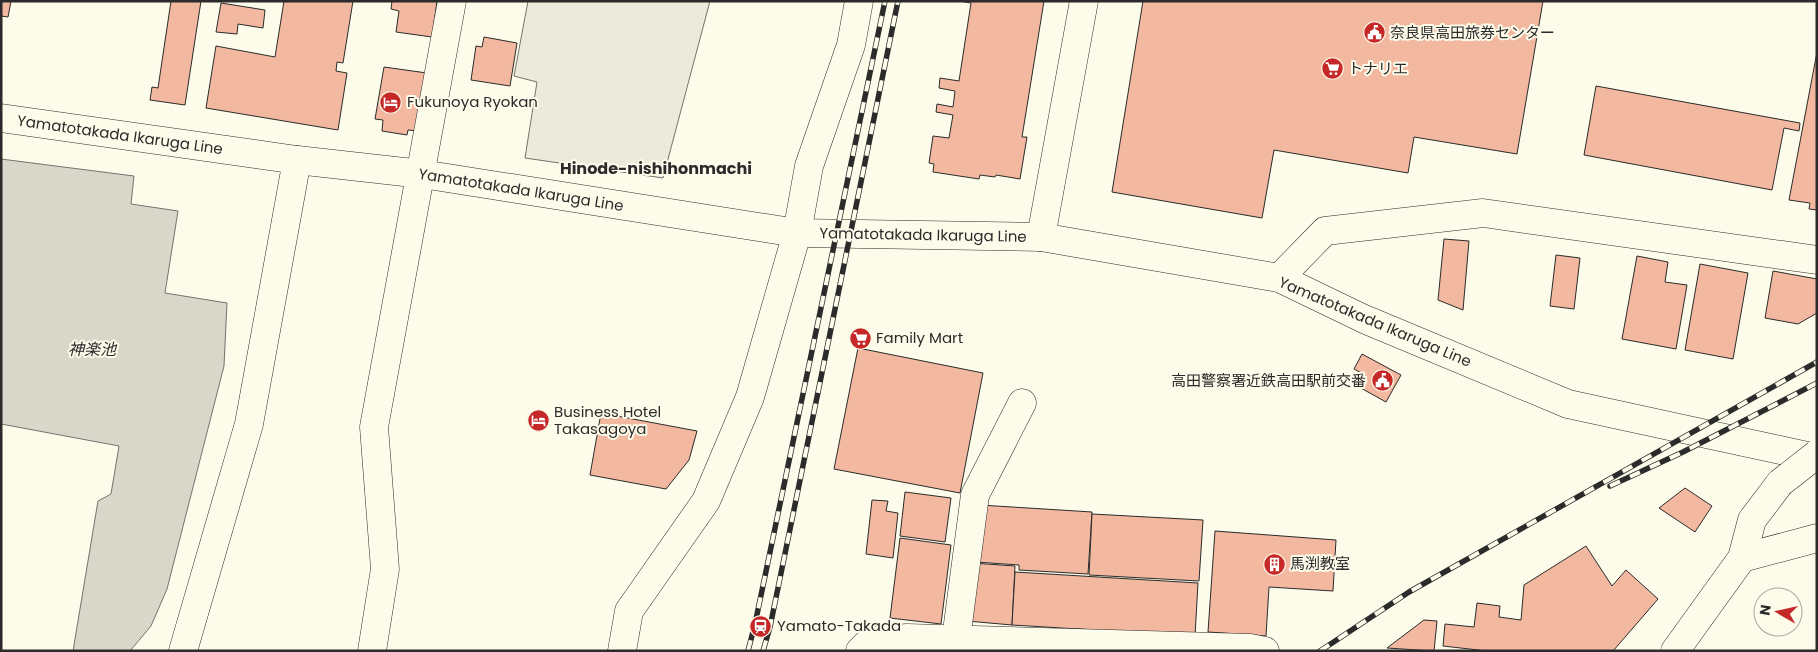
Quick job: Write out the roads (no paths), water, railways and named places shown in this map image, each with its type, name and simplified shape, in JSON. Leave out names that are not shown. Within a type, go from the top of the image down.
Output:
[{"type":"street","points":[[372,651],[385,569],[374,427],[422,174],[452,1]]},
{"type":"street","points":[[622,651],[629,611],[706,501],[750,397],[797,233],[809,166],[851,45],[858,1]]},
{"type":"street","points":[[1042,236],[1084,1]]},
{"type":"street","name":"Yamatotakada Ikaruga Line","points":[[1,118],[297,160],[422,174],[797,233],[1042,236],[1279,278],[1364,319],[1568,404],[1817,458]]},
{"type":"street","points":[[183,651],[249,424],[297,160]]},
{"type":"street","points":[[1279,278],[1325,232],[1483,213],[1817,260]]},
{"type":"street","points":[[956,639],[975,495],[1022,403]]},
{"type":"street","points":[[1675,651],[1742,558],[1752,520],[1780,483],[1817,454]]},
{"type":"street","points":[[1742,558],[1817,538]]},
{"type":"street","points":[[860,651],[870,640],[907,638],[1250,648],[1265,651]]},
{"type":"water","name":"神楽池","points":[[1,159],[134,176],[131,204],[178,211],[165,293],[227,303],[224,366],[167,589],[151,626],[130,651],[73,651],[98,501],[111,494],[119,446],[1,424]]},
{"type":"railway","points":[[748,651],[885,1]]},
{"type":"railway","points":[[763,651],[770,627],[898,1]]},
{"type":"railway","points":[[1320,651],[1409,592],[1817,362]]},
{"type":"railway","points":[[1610,486],[1683,452],[1817,383]]},
{"type":"place","name":"奈良県高田旅券センター","points":[[1374,33]]},
{"type":"place","name":"トナリエ","points":[[1332,69]]},
{"type":"place","name":"Fukunoya Ryokan","points":[[391,102]]},
{"type":"place","name":"Family Mart","points":[[860,338]]},
{"type":"place","name":"高田警察署近鉄高田駅前交番","points":[[1382,381]]},
{"type":"place","name":"Business Hotel Takasagoya","points":[[538,421]]},
{"type":"place","name":"馬渕教室","points":[[1274,564]]},
{"type":"place","name":"Yamato-Takada","points":[[761,626]]},
{"type":"district","name":"Hinode-nishihonmachi","points":[[656,168]]}]
